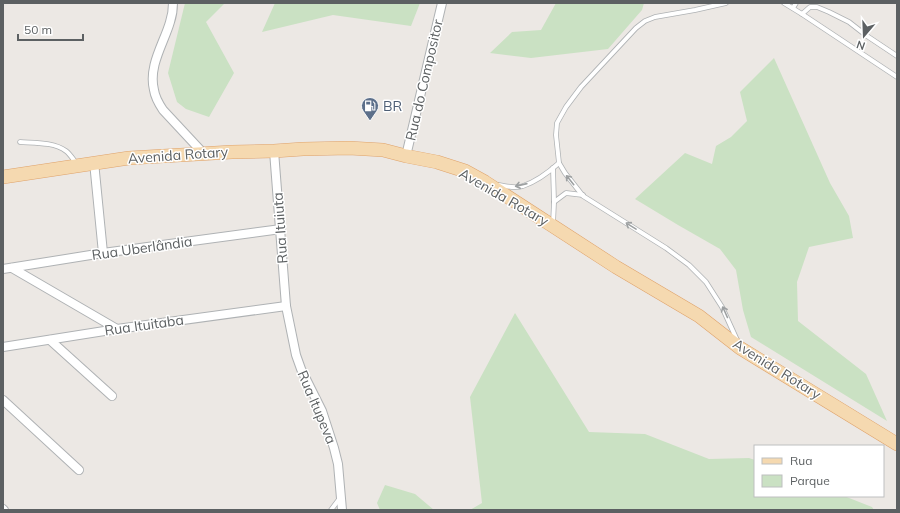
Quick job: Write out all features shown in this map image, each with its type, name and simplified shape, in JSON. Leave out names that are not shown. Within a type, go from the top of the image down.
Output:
[{"type":"main road","name":"Avenida Rotary","points":[[3,177],[94,162],[129,158],[162,155],[303,149],[349,148],[383,150],[437,162],[465,171],[485,182],[616,266],[699,316],[740,348],[897,444]]},
{"type":"street","points":[[173,3],[171,21],[155,64],[153,83],[154,91],[163,110],[204,154]]},
{"type":"street","name":"Rua do Compositor","points":[[406,156],[442,3]]},
{"type":"street","name":"Rua Ituiuta","points":[[274,151],[286,306]]},
{"type":"street","points":[[94,162],[103,253]]},
{"type":"street","name":"Rua Uberlândia","points":[[3,269],[103,253],[281,229]]},
{"type":"street","points":[[12,268],[117,329]]},
{"type":"street","name":"Rua Ituitaba","points":[[3,347],[117,329],[286,306]]},
{"type":"street","name":"Rua Itupeva","points":[[286,306],[296,356],[311,391],[322,411],[334,448],[338,464],[342,496],[342,510]]},
{"type":"street","points":[[50,340],[112,396]]},
{"type":"street","points":[[3,400],[79,470]]},
{"type":"lane","points":[[726,3],[655,17],[645,21],[636,28],[581,87],[566,107],[557,123],[556,135],[558,163],[583,196],[666,248],[689,265],[706,282],[722,307],[740,348]]},
{"type":"lane","points":[[784,3],[897,77]]},
{"type":"lane","points":[[793,8],[796,3]]},
{"type":"lane","points":[[802,14],[810,7],[817,7],[829,12],[849,22],[897,56]]},
{"type":"lane","points":[[20,142],[60,147],[68,152],[78,165]]},
{"type":"lane","points":[[485,182],[512,187],[523,186],[542,176],[558,163]]},
{"type":"lane","points":[[553,168],[553,226]]},
{"type":"lane","points":[[554,202],[566,193],[583,196]]},
{"type":"lane","points":[[331,510],[342,496]]},
{"type":"green space","points":[[185,3],[225,3],[206,22],[234,73],[209,117],[186,109],[177,102],[168,73]]},
{"type":"green space","points":[[275,3],[420,3],[411,26],[333,15],[262,32]]},
{"type":"green space","points":[[556,3],[644,3],[642,10],[608,49],[531,58],[490,53],[512,32],[541,30]]},
{"type":"green space","points":[[774,58],[830,183],[849,216],[853,238],[809,247],[797,282],[798,321],[866,374],[887,421],[751,337],[743,310],[736,270],[720,249],[635,199],[685,153],[712,164],[716,146],[731,137],[747,121],[740,92]]},
{"type":"green space","points":[[515,313],[589,432],[645,434],[709,459],[749,458],[754,460],[754,497],[847,497],[872,507],[874,510],[470,510],[482,503],[470,397]]},
{"type":"green space","points":[[385,485],[415,494],[434,510],[380,510],[377,503]]},
{"type":"place","name":"BR","points":[[370,121]]}]
